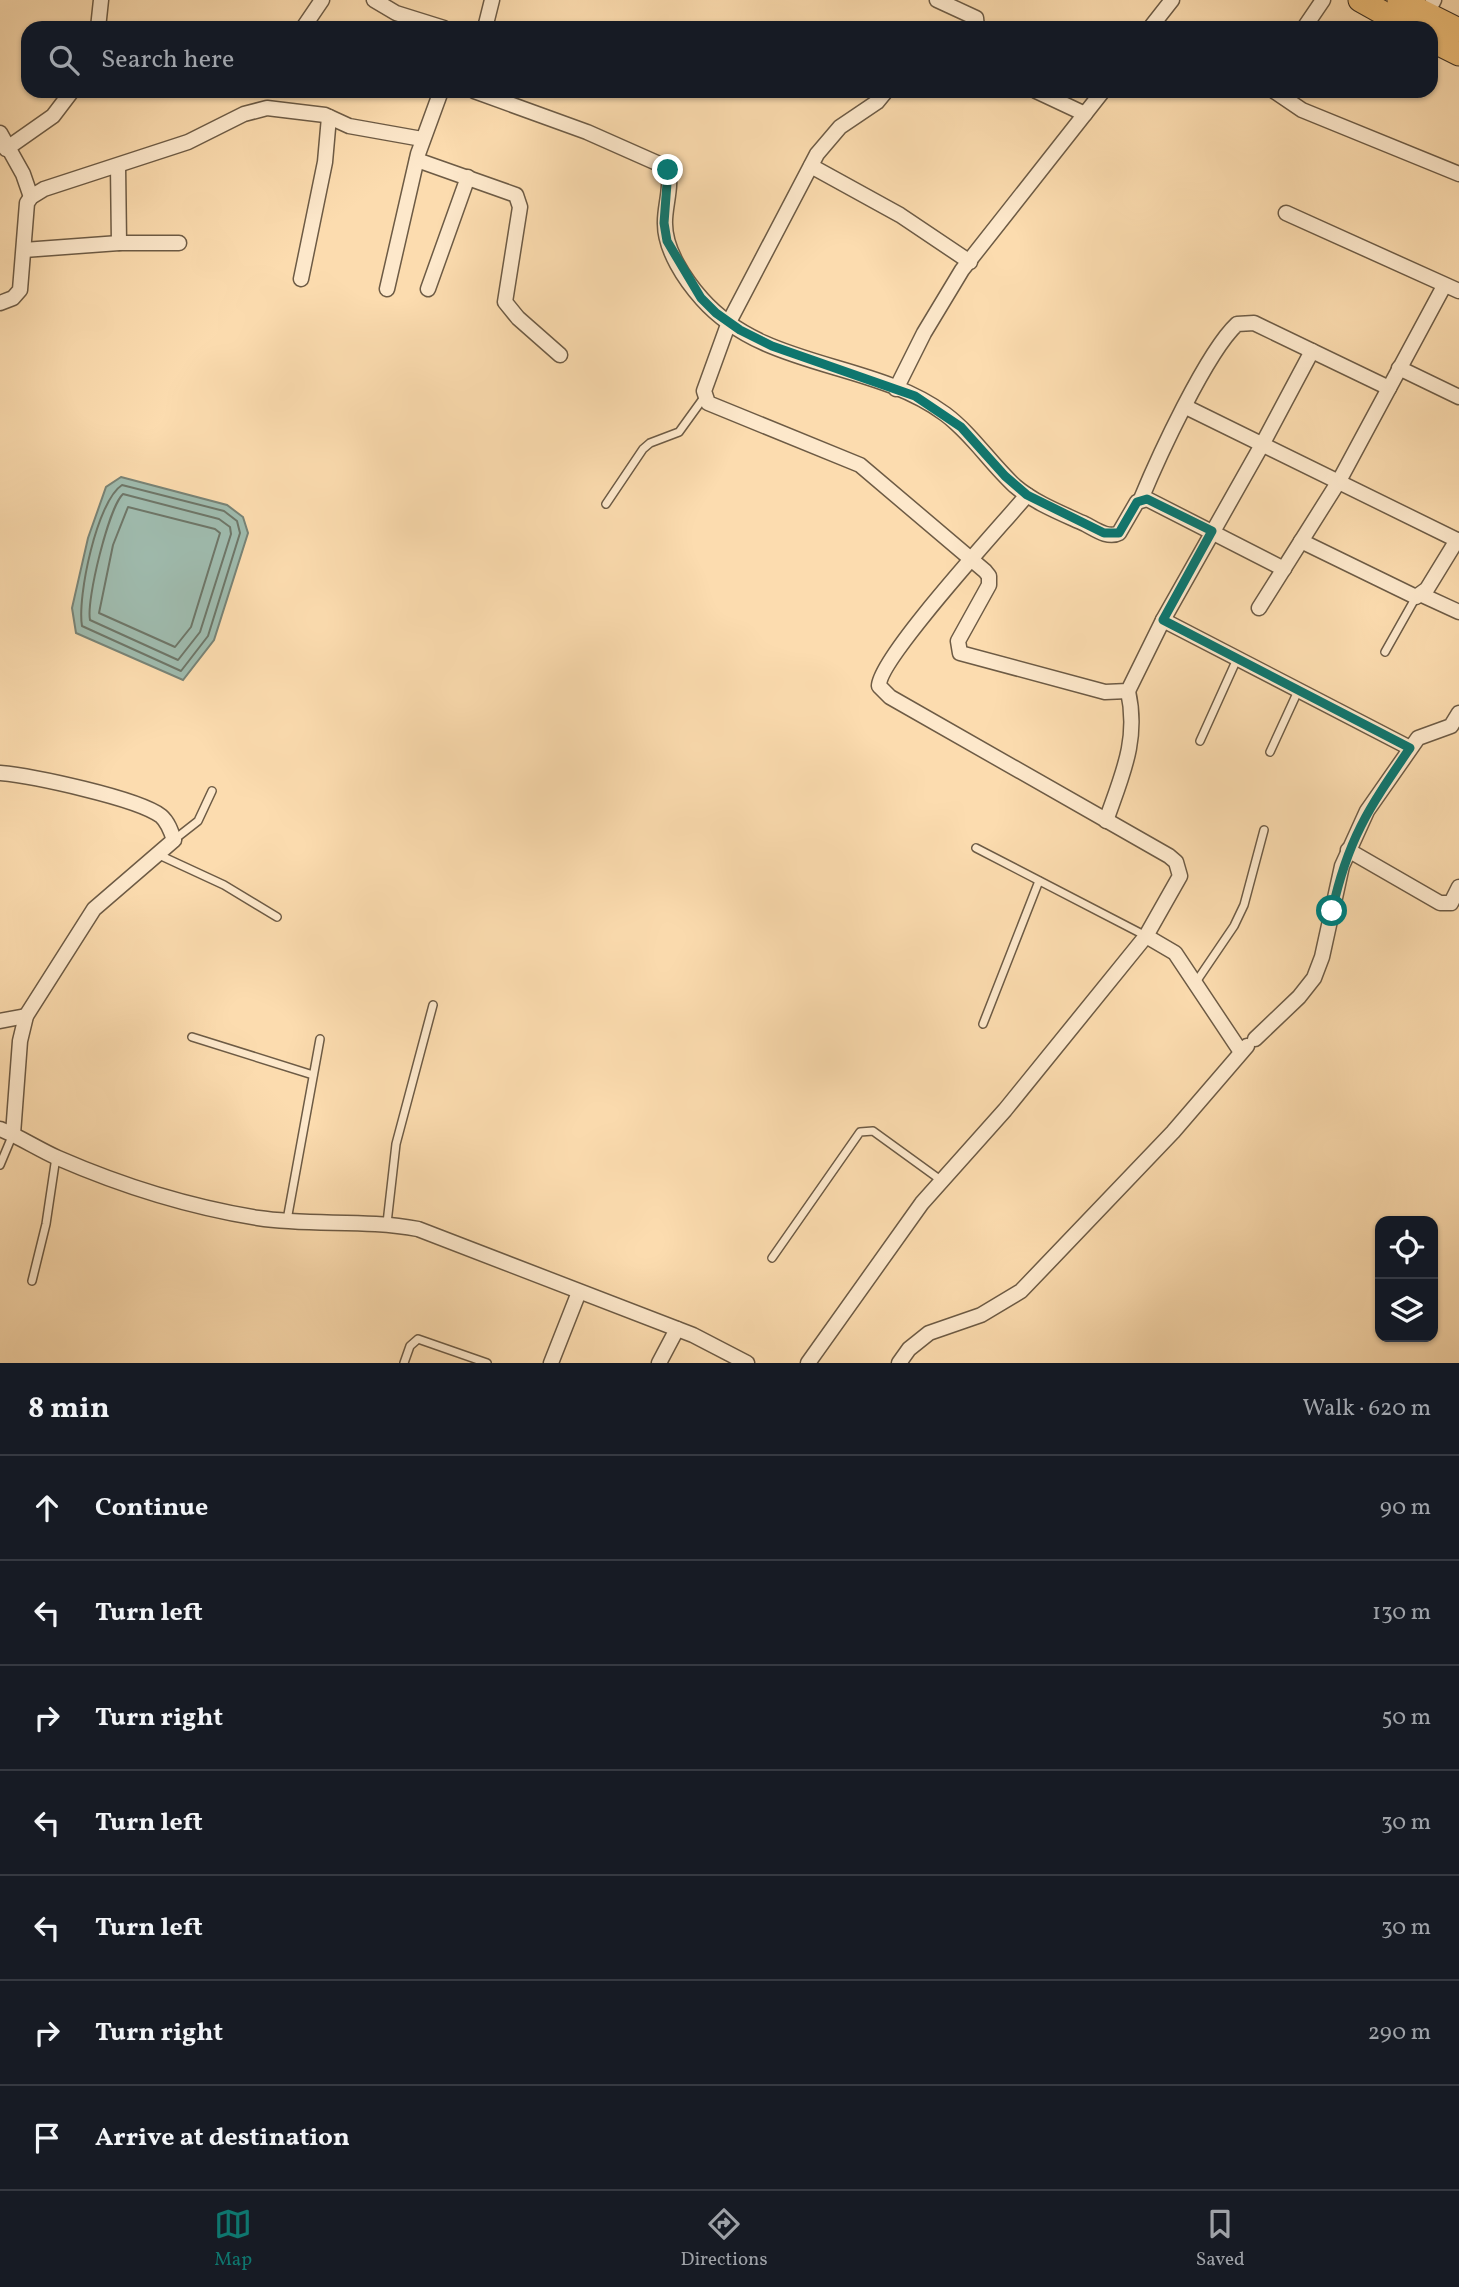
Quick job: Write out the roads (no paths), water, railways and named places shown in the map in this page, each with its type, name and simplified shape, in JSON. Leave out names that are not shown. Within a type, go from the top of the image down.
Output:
[{"type":"main road","points":[[1360,0],[1423,18]]},
{"type":"main road","points":[[1399,0],[1423,18]]},
{"type":"main road","points":[[1438,23],[1459,30]]},
{"type":"main road","points":[[1438,44],[1459,54]]},
{"type":"street","points":[[99,21],[101,0]]},
{"type":"street","points":[[308,21],[322,0]]},
{"type":"street","points":[[374,0],[396,13],[422,21]]},
{"type":"street","points":[[487,21],[492,0]]},
{"type":"street","points":[[937,0],[976,18],[976,21]]},
{"type":"street","points":[[1156,21],[1172,0]]},
{"type":"street","points":[[1309,21],[1323,0]]},
{"type":"street","points":[[6,149],[53,116],[67,98]]},
{"type":"street","points":[[387,289],[422,139],[438,98]]},
{"type":"street","points":[[493,98],[579,129],[666,167],[668,170],[664,223],[667,241],[701,298],[729,322],[772,346],[896,389],[942,412],[961,427],[1005,476],[1027,495],[1109,535],[1119,533],[1141,499],[1185,407],[1223,340],[1237,324],[1254,323],[1389,388]]},
{"type":"street","points":[[880,98],[828,139],[811,166],[729,322],[705,386],[705,396],[708,403],[721,410],[781,430],[860,465],[985,570],[990,580],[958,641],[960,653],[1105,692],[1128,691]]},
{"type":"street","points":[[1051,98],[1085,114]]},
{"type":"street","points":[[896,389],[923,333],[970,262],[1098,98]]},
{"type":"street","points":[[1284,98],[1302,110],[1459,174]]},
{"type":"street","points":[[31,197],[44,189],[188,142],[259,110],[273,108],[329,117],[349,126],[422,139]]},
{"type":"street","points":[[302,279],[325,162],[329,117]]},
{"type":"street","points":[[0,133],[6,149],[23,174],[31,197],[24,217],[20,290],[13,298],[0,303]]},
{"type":"street","points":[[417,160],[511,191],[520,201],[505,302],[518,318],[560,355]]},
{"type":"street","points":[[118,166],[119,243]]},
{"type":"street","points":[[811,166],[900,215],[970,262]]},
{"type":"street","points":[[428,289],[468,177]]},
{"type":"street","points":[[1286,212],[1459,292]]},
{"type":"street","points":[[24,250],[119,243],[179,243]]},
{"type":"street","points":[[1259,608],[1339,481],[1444,286]]},
{"type":"street","points":[[1106,821],[1131,747],[1132,711],[1128,691],[1163,620],[1264,443],[1312,351]]},
{"type":"street","points":[[1399,368],[1459,397]]},
{"type":"street","points":[[1185,407],[1264,443],[1458,541],[1419,596]]},
{"type":"street","points":[[808,1363],[922,1203],[1005,1110],[1146,936],[1176,885],[1179,867],[1168,856],[890,697],[879,686],[882,671],[1027,495]]},
{"type":"street","points":[[1141,499],[1152,500],[1284,569]]},
{"type":"street","points":[[1301,541],[1459,612]]},
{"type":"street","points":[[1163,620],[1410,748]]},
{"type":"street","points":[[899,1363],[909,1349],[929,1333],[981,1315],[1021,1292],[1173,1132],[1248,1046],[1299,997],[1314,978],[1322,957],[1342,866],[1367,811],[1410,748],[1426,734],[1451,726],[1459,713]]},
{"type":"street","points":[[0,773],[52,782],[142,807],[163,818],[174,840],[94,909],[26,1016],[7,1132],[56,1157],[172,1198],[237,1214],[287,1220],[387,1223],[444,1239],[677,1329],[747,1363]]},
{"type":"street","points":[[1348,850],[1440,903],[1451,903],[1459,887]]},
{"type":"street","points":[[1146,936],[1175,953],[1248,1046]]},
{"type":"street","points":[[0,1021],[26,1016]]},
{"type":"street","points":[[551,1363],[579,1292]]},
{"type":"street","points":[[659,1363],[677,1329]]},
{"type":"lane","points":[[606,504],[643,449],[650,443],[679,432],[705,396]]},
{"type":"lane","points":[[1385,652],[1419,596]]},
{"type":"lane","points":[[1200,741],[1237,659]]},
{"type":"lane","points":[[1270,752],[1298,691]]},
{"type":"lane","points":[[174,840],[198,821],[212,791]]},
{"type":"lane","points":[[1196,982],[1234,926],[1244,905],[1264,830]]},
{"type":"lane","points":[[976,848],[1146,936]]},
{"type":"lane","points":[[157,854],[224,885],[277,917]]},
{"type":"lane","points":[[983,1024],[1039,881]]},
{"type":"lane","points":[[387,1223],[396,1144],[433,1005]]},
{"type":"lane","points":[[191,1037],[313,1075]]},
{"type":"lane","points":[[287,1220],[320,1039]]},
{"type":"lane","points":[[772,1258],[860,1132],[873,1131],[942,1181]]},
{"type":"lane","points":[[0,1166],[7,1132]]},
{"type":"lane","points":[[32,1281],[46,1224],[56,1157]]},
{"type":"lane","points":[[404,1363],[410,1346],[418,1339],[487,1363]]},
{"type":"lane","points":[[457,1363],[461,1353]]},
{"type":"water","points":[[121,477],[227,505],[243,517],[248,533],[214,640],[183,680],[76,633],[72,608],[88,538],[106,487]]}]
